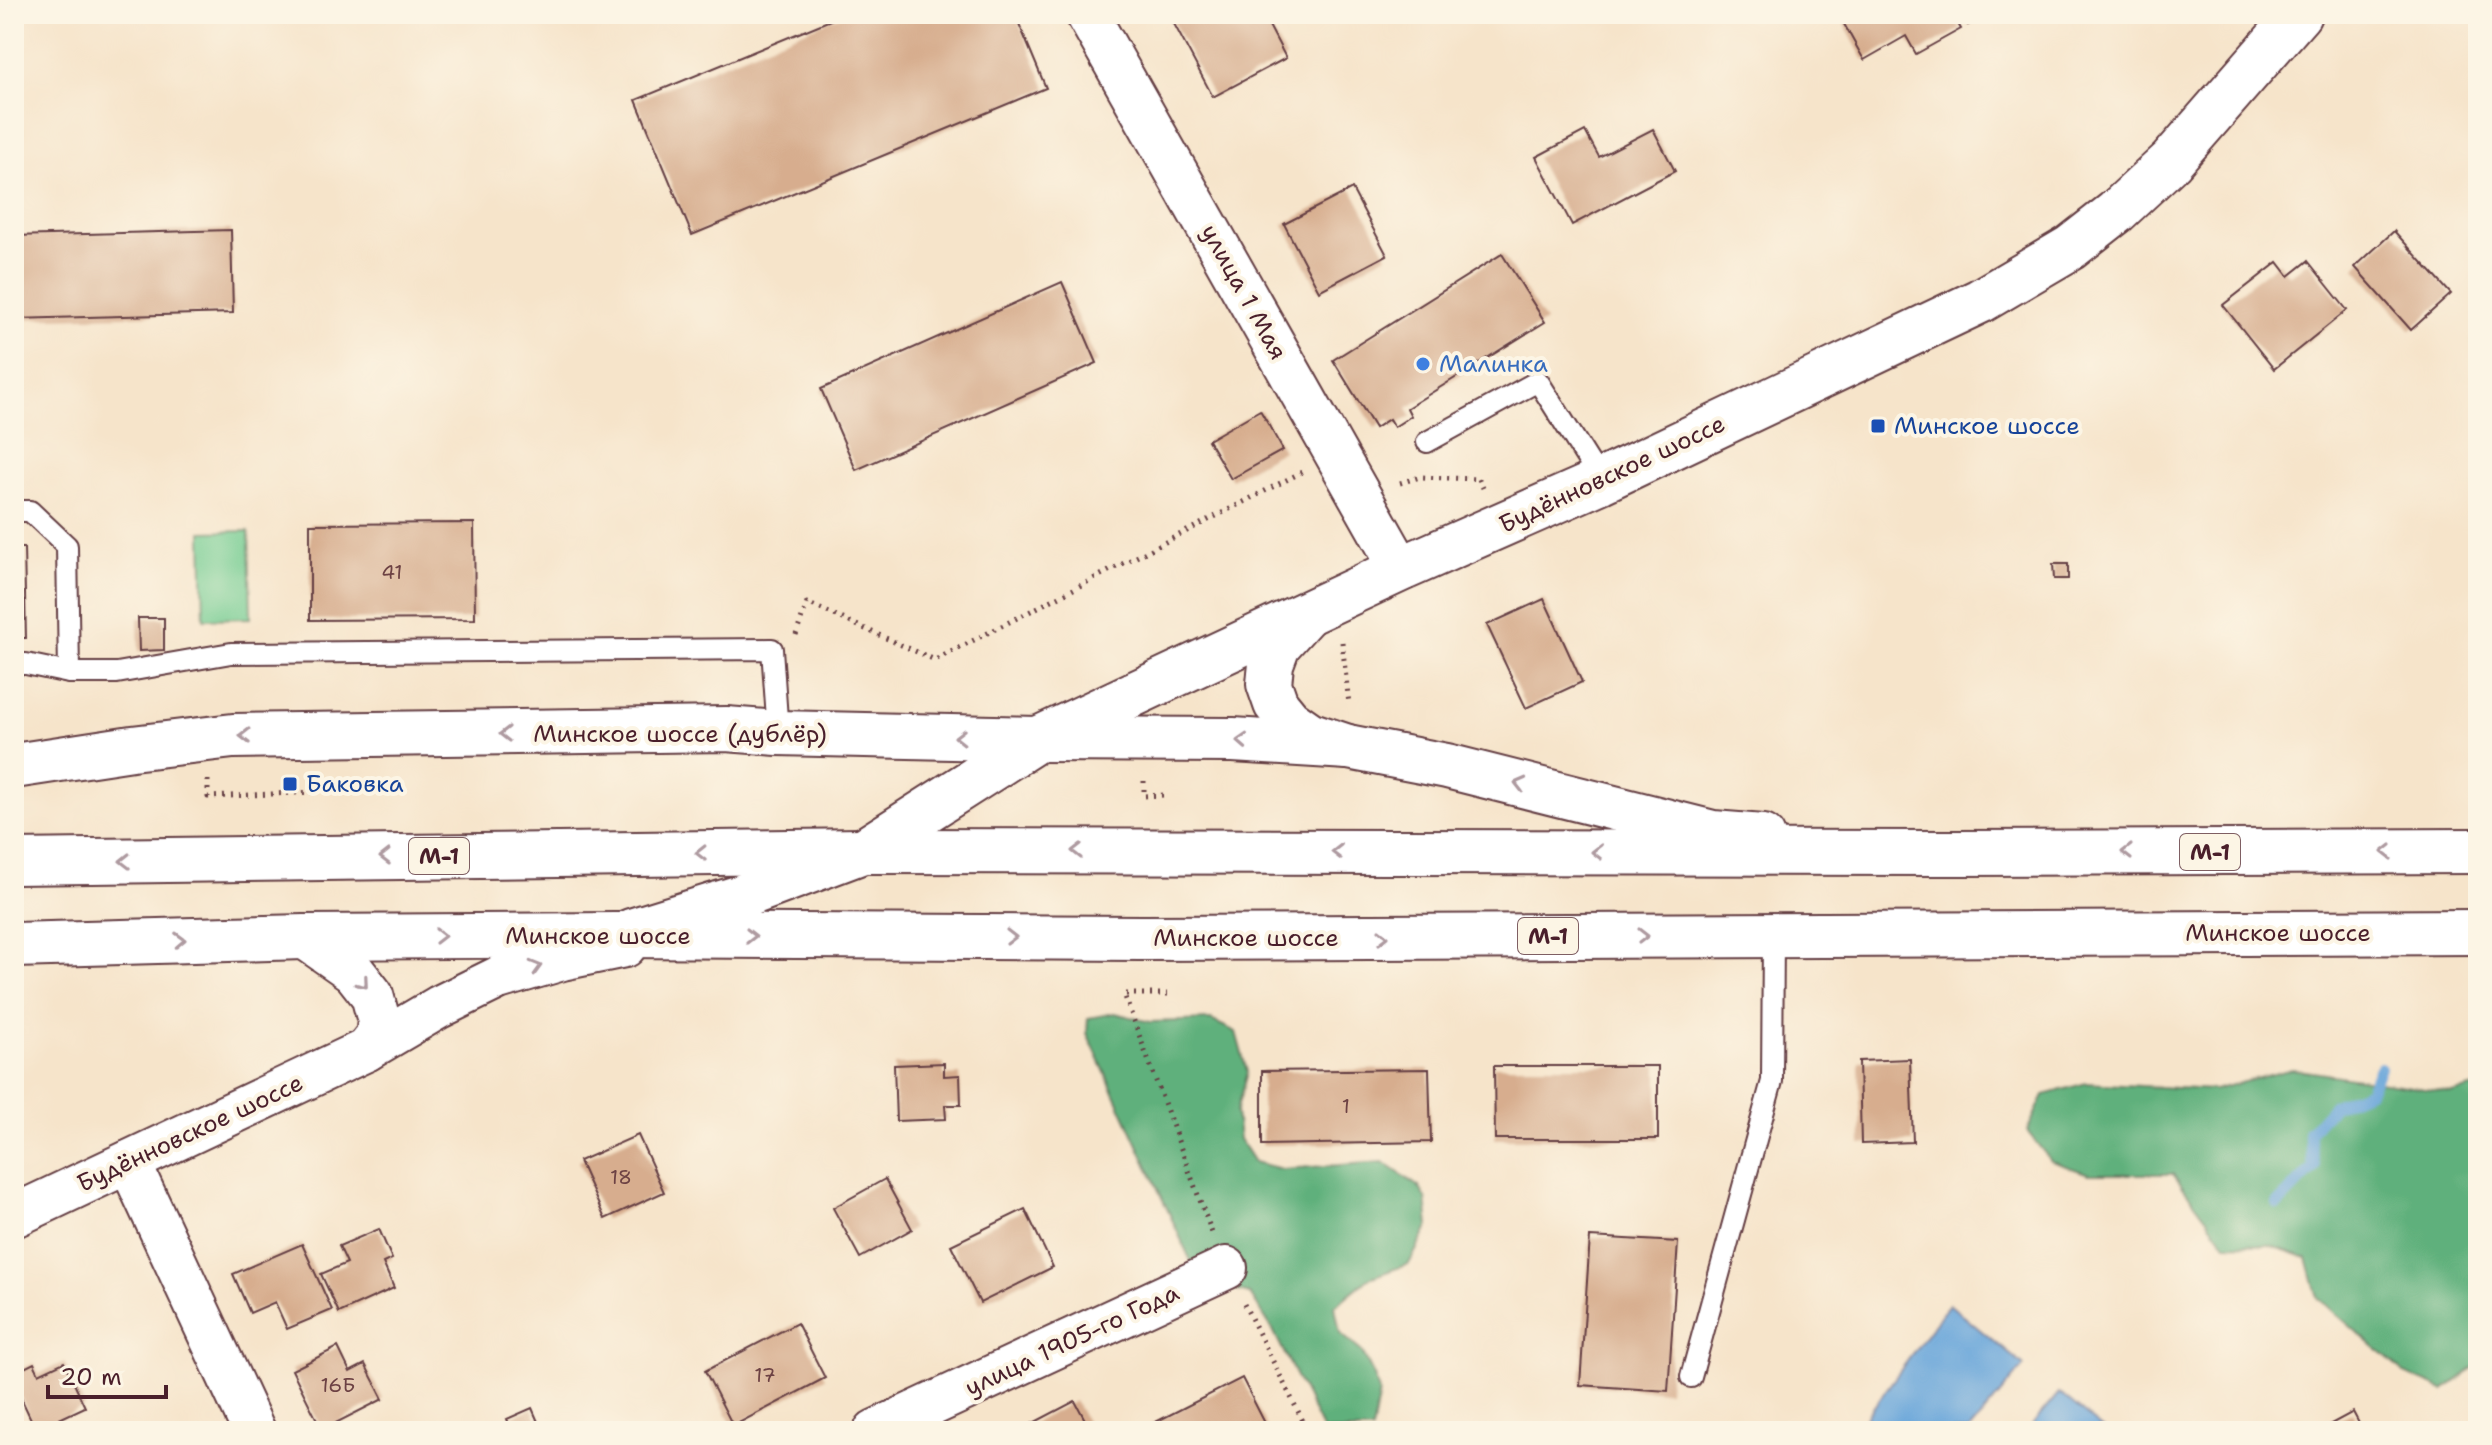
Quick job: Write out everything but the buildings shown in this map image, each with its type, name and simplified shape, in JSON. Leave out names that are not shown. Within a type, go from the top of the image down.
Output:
[{"type":"main road","name":"Будённовское шоссе","points":[[863,851],[1038,739],[1324,621],[1401,569],[1601,481],[1980,301],[2070,248],[2116,212],[2171,161],[2299,14]]},
{"type":"main road","points":[[1324,621],[1278,645],[1271,664],[1269,684],[1276,704],[1289,720],[1309,734],[1349,730],[1447,766],[1713,833],[1955,853]]},
{"type":"main road","name":"Минское шоссе (дублёр)","points":[[14,766],[233,736],[726,729],[1038,739],[1233,740],[1349,730]]},
{"type":"main road","points":[[617,935],[738,898],[863,851]]},
{"type":"main road","name":"М-1","points":[[14,862],[863,851],[2478,851]]},
{"type":"main road","name":"Минское шоссе","points":[[14,945],[304,937],[617,935],[1143,938],[2478,932]]},
{"type":"street","name":"улица 1 Мая","points":[[1087,14],[1401,569]]},
{"type":"street","name":"Будённовское шоссе","points":[[14,1216],[366,1050],[439,1007],[498,978],[562,959],[678,935]]},
{"type":"street","points":[[304,937],[354,972],[372,995],[379,1021],[377,1036],[366,1050]]},
{"type":"street","points":[[129,1162],[254,1431]]},
{"type":"street","name":"улица 1905-го Года","points":[[875,1431],[1226,1268]]},
{"type":"lane","points":[[1427,442],[1538,381],[1601,481]]},
{"type":"lane","points":[[14,511],[30,511],[67,546],[69,673]]},
{"type":"lane","points":[[14,664],[69,673],[117,673],[231,653],[772,649],[778,733]]},
{"type":"lane","points":[[1691,1377],[1772,1081],[1773,935]]},
{"type":"path","points":[[792,647],[807,603],[935,660],[1314,466]]},
{"type":"path","points":[[1391,486],[1420,477],[1479,479],[1488,499]]},
{"type":"path","points":[[1324,621],[1349,730]]},
{"type":"path","points":[[207,772],[208,797],[315,792]]},
{"type":"path","points":[[1168,994],[1124,994],[1226,1268],[1308,1431]]},
{"type":"green space","points":[[249,531],[251,618],[204,619],[202,532]]},
{"type":"green space","points":[[1115,1013],[1150,1022],[1211,1020],[1236,1032],[1247,1072],[1236,1112],[1239,1139],[1254,1162],[1282,1169],[1383,1162],[1419,1187],[1426,1198],[1429,1226],[1409,1264],[1369,1278],[1335,1306],[1340,1333],[1362,1352],[1379,1392],[1372,1431],[1323,1431],[1273,1330],[1250,1294],[1208,1283],[1190,1259],[1087,1033],[1088,1018]]},
{"type":"green space","points":[[2292,1069],[2452,1093],[2478,1086],[2478,1365],[2444,1390],[2404,1373],[2318,1298],[2307,1258],[2269,1245],[2226,1244],[2173,1174],[2089,1174],[2051,1161],[2027,1131],[2044,1095],[2086,1083],[2214,1090]]},
{"type":"water","points":[[1949,1304],[2024,1366],[1969,1431],[1856,1431]]},
{"type":"water","points":[[2059,1393],[2105,1431],[2027,1431]]},
{"type":"waterway","points":[[2278,1204],[2314,1167],[2309,1133],[2333,1106],[2369,1091],[2380,1068]]},
{"type":"place","name":"Малинка","points":[[1423,364]]},
{"type":"place","name":"Минское шоссе","points":[[1878,426]]},
{"type":"place","name":"Баковка","points":[[290,784]]}]
